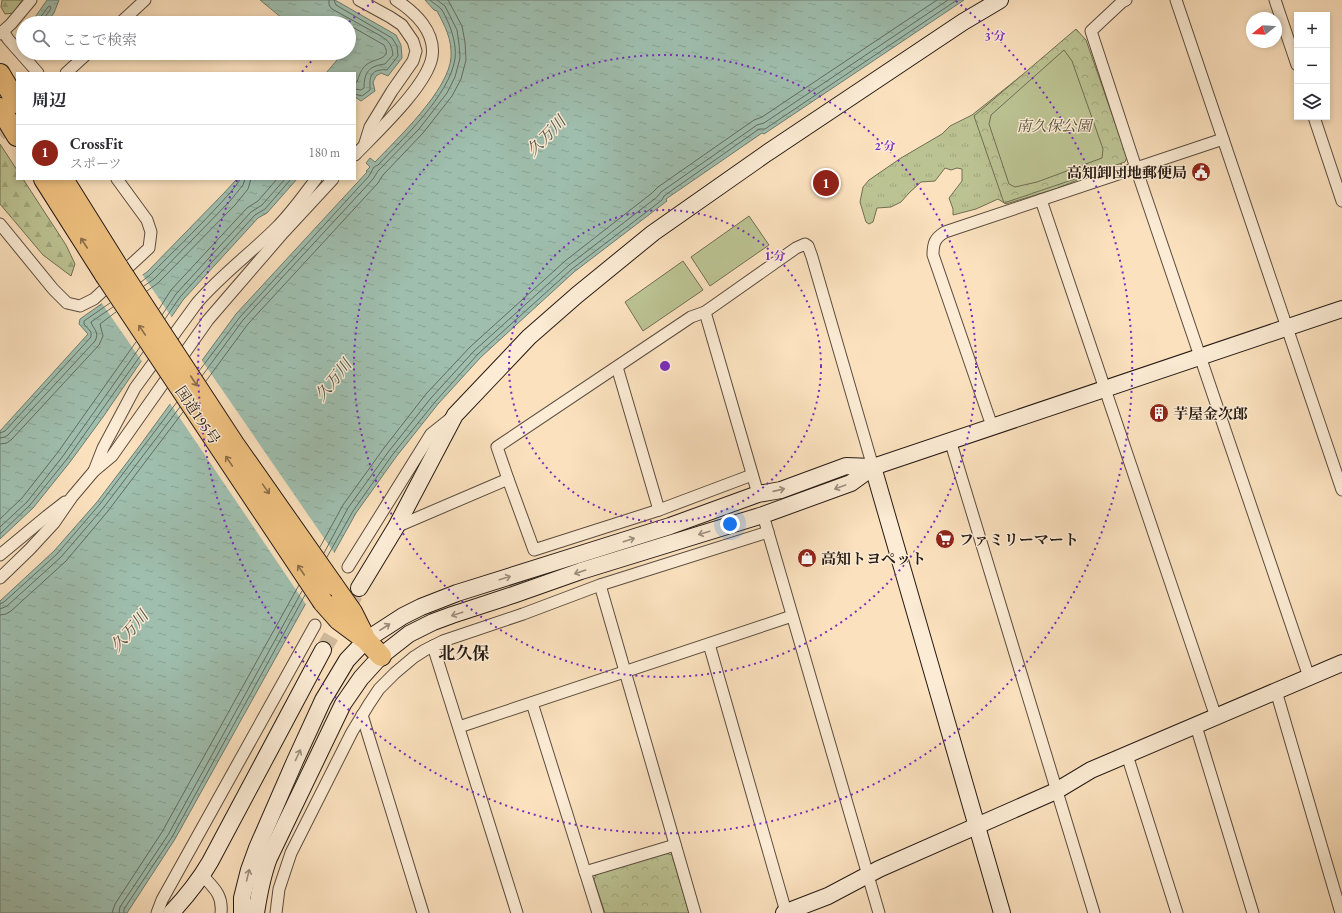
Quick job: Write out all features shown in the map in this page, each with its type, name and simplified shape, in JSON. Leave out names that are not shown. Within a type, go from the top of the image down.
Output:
[{"type":"highway","points":[[0,74],[16,101]]},
{"type":"highway","points":[[0,108],[16,134]]},
{"type":"highway","name":"国道195号","points":[[45,180],[112,271],[352,612],[366,640]]},
{"type":"highway","name":"国道195号","points":[[64,180],[112,271],[323,602],[339,620],[366,640],[381,656]]},
{"type":"street","points":[[18,16],[31,0]]},
{"type":"street","points":[[128,16],[145,0]]},
{"type":"street","points":[[359,0],[390,17],[402,26],[413,41],[416,51],[414,61],[392,91],[370,127],[365,145]]},
{"type":"street","points":[[356,154],[404,104],[430,66],[432,45],[428,32],[415,14],[396,0]]},
{"type":"street","points":[[348,567],[431,434],[455,415],[529,337],[577,295],[653,233],[767,153],[956,26],[1000,0]]},
{"type":"street","points":[[1126,0],[1090,31],[1309,677]]},
{"type":"street","points":[[1176,0],[1342,490]]},
{"type":"street","points":[[1275,0],[1294,56]]},
{"type":"street","points":[[16,18],[2,33],[16,48]]},
{"type":"street","points":[[27,60],[37,72]]},
{"type":"street","points":[[67,72],[80,60]]},
{"type":"street","points":[[1315,120],[1342,201]]},
{"type":"street","points":[[992,426],[933,255],[934,241],[945,232],[1223,139]]},
{"type":"street","points":[[0,224],[67,303],[80,306],[94,299],[148,248],[152,232],[147,220],[118,180]]},
{"type":"street","points":[[0,578],[54,523],[72,497],[94,472],[112,456],[208,320],[280,230],[315,180]]},
{"type":"street","points":[[94,472],[103,448],[135,388],[197,303],[208,290],[280,230],[332,180]]},
{"type":"street","points":[[1041,200],[1216,717]]},
{"type":"street","points":[[752,475],[659,510],[534,550],[497,447],[691,317],[705,312],[802,244],[808,246],[1002,913]]},
{"type":"street","points":[[256,913],[263,874],[269,858],[343,704],[361,678],[381,656],[409,634],[433,622],[582,571],[763,515],[851,483],[873,467],[950,440],[1342,309]]},
{"type":"street","points":[[705,312],[758,494]]},
{"type":"street","points":[[617,367],[659,510]]},
{"type":"street","points":[[359,588],[396,527],[455,415]]},
{"type":"street","points":[[950,440],[1094,913]]},
{"type":"street","points":[[242,913],[242,898],[249,870],[294,761],[323,700],[347,660],[366,640],[403,616],[444,598],[670,526],[758,494],[781,490],[846,466],[873,467]]},
{"type":"street","points":[[396,527],[508,479]]},
{"type":"street","points":[[0,555],[72,497]]},
{"type":"street","points":[[763,515],[879,913]]},
{"type":"street","points":[[276,913],[279,889],[291,853],[362,715],[379,689],[414,657],[444,641],[600,586],[768,532]]},
{"type":"street","points":[[600,586],[695,913]]},
{"type":"street","points":[[459,728],[792,616]]},
{"type":"street","points":[[157,913],[162,900],[315,625]]},
{"type":"street","points":[[709,644],[785,912],[828,896],[868,874],[1056,791],[1091,770],[1342,663]]},
{"type":"street","points":[[433,646],[517,913]]},
{"type":"street","points":[[171,913],[202,875],[323,650]]},
{"type":"street","points":[[1276,691],[1341,913]]},
{"type":"street","points":[[532,703],[598,913]]},
{"type":"street","points":[[362,715],[423,913]]},
{"type":"street","points":[[1196,726],[1253,913]]},
{"type":"street","points":[[1127,755],[1178,913]]},
{"type":"street","points":[[585,872],[675,845]]},
{"type":"street","points":[[202,875],[212,885],[220,897],[222,904],[221,913]]},
{"type":"green space","points":[[2,0],[22,0],[14,13],[5,14],[1,7]]},
{"type":"green space","name":"南久保公園","points":[[1076,29],[1086,40],[1127,157],[1125,162],[1004,203],[974,116]]},
{"type":"green space","name":"南久保公園","points":[[1064,50],[1072,61],[1103,149],[1102,158],[1037,182],[1015,187],[1009,184],[989,124],[991,115]]},
{"type":"green space","points":[[1021,76],[1123,160],[1121,165],[1058,188],[1006,204],[998,199],[976,209],[953,215],[953,209],[949,198],[962,181],[962,169],[957,168],[951,170],[945,168],[935,181],[921,182],[901,202],[891,207],[877,208],[873,222],[869,224],[866,222],[860,202],[863,187],[869,180],[901,158],[942,134],[950,126],[972,115]]},
{"type":"green space","points":[[0,144],[16,168],[16,180],[24,180],[66,245],[75,264],[71,276],[43,255],[0,204]]},
{"type":"green space","points":[[749,216],[769,245],[710,286],[691,257]]},
{"type":"green space","points":[[683,261],[703,290],[643,331],[625,302]]},
{"type":"green space","points":[[665,853],[672,855],[689,913],[605,913],[594,880],[596,874]]},
{"type":"water","points":[[47,0],[59,0],[52,16],[36,16]]},
{"type":"water","points":[[260,0],[335,0],[396,35],[401,45],[402,58],[388,76],[381,73],[376,76],[373,82],[375,91],[361,101],[356,98],[356,72],[327,72],[337,60],[356,60],[356,16],[279,16]]},
{"type":"water","name":"久万川","points":[[425,0],[964,0],[764,134],[762,133],[666,199],[667,201],[574,272],[481,357],[438,404],[396,457],[356,513],[175,839],[127,913],[0,913],[0,601],[54,551],[97,502],[236,314],[367,172],[366,171],[370,167],[366,163],[370,158],[375,162],[432,99],[448,70],[451,50],[447,33],[437,11],[434,10]]},
{"type":"water","points":[[236,180],[296,180],[267,213],[258,218],[183,300],[103,417],[70,462],[33,508],[0,539],[0,431],[88,334],[79,324],[80,319],[147,272]]},
{"type":"pier","points":[[142,274],[173,319],[143,363],[101,302]]},
{"type":"pier","points":[[201,359],[335,554],[307,606],[169,402]]},
{"type":"tunnel","points":[[0,135],[14,124]]},
{"type":"tunnel","points":[[323,650],[359,588]]},
{"type":"place","name":"高知卸団地郵便局","points":[[1201,172]]},
{"type":"place","name":"CrossFit","points":[[826,183]]},
{"type":"place","name":"芋屋金次郎","points":[[1159,413]]},
{"type":"place","name":"ファミリーマート","points":[[945,539]]},
{"type":"place","name":"高知トヨペット","points":[[807,558]]},
{"type":"district","name":"北久保","points":[[464,653]]}]
